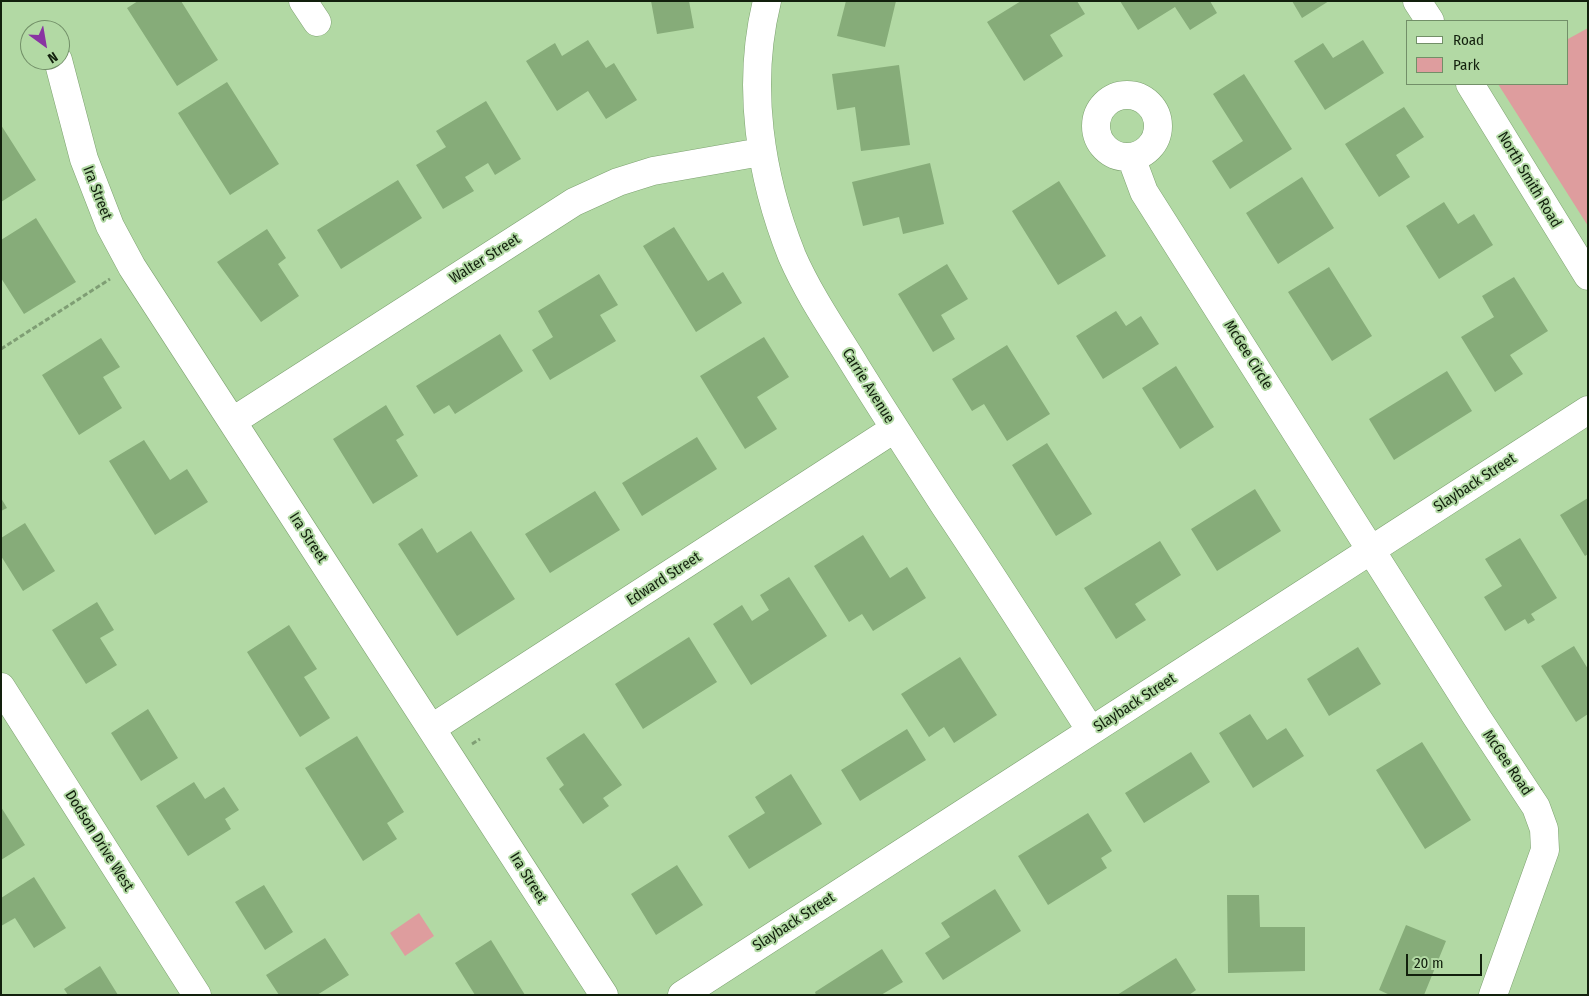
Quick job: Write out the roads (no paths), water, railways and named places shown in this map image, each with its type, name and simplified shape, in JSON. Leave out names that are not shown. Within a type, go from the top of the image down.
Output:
[{"type":"street","name":"Carrie Avenue","points":[[767,1],[762,20],[757,76],[762,152],[773,202],[793,256],[811,294],[894,429],[999,586],[1091,731]]},
{"type":"street","points":[[1418,1],[1429,20]]},
{"type":"street","name":"Ira Street","points":[[61,70],[84,159],[110,226],[132,267],[604,995]]},
{"type":"street","name":"North Smith Road","points":[[1471,85],[1588,276]]},
{"type":"street","name":"Walter Street","points":[[233,421],[574,202],[618,182],[653,171],[762,152]]},
{"type":"street","name":"McGee Circle","points":[[1131,157],[1144,192],[1372,550]]},
{"type":"street","name":"Slayback Street","points":[[682,995],[1588,410]]},
{"type":"street","name":"Edward Street","points":[[432,728],[894,429]]},
{"type":"street","name":"McGee Road","points":[[1372,550],[1476,716],[1536,807],[1544,829],[1545,850],[1493,995]]},
{"type":"street","name":"Dodson Drive West","points":[[1,687],[197,995]]}]
